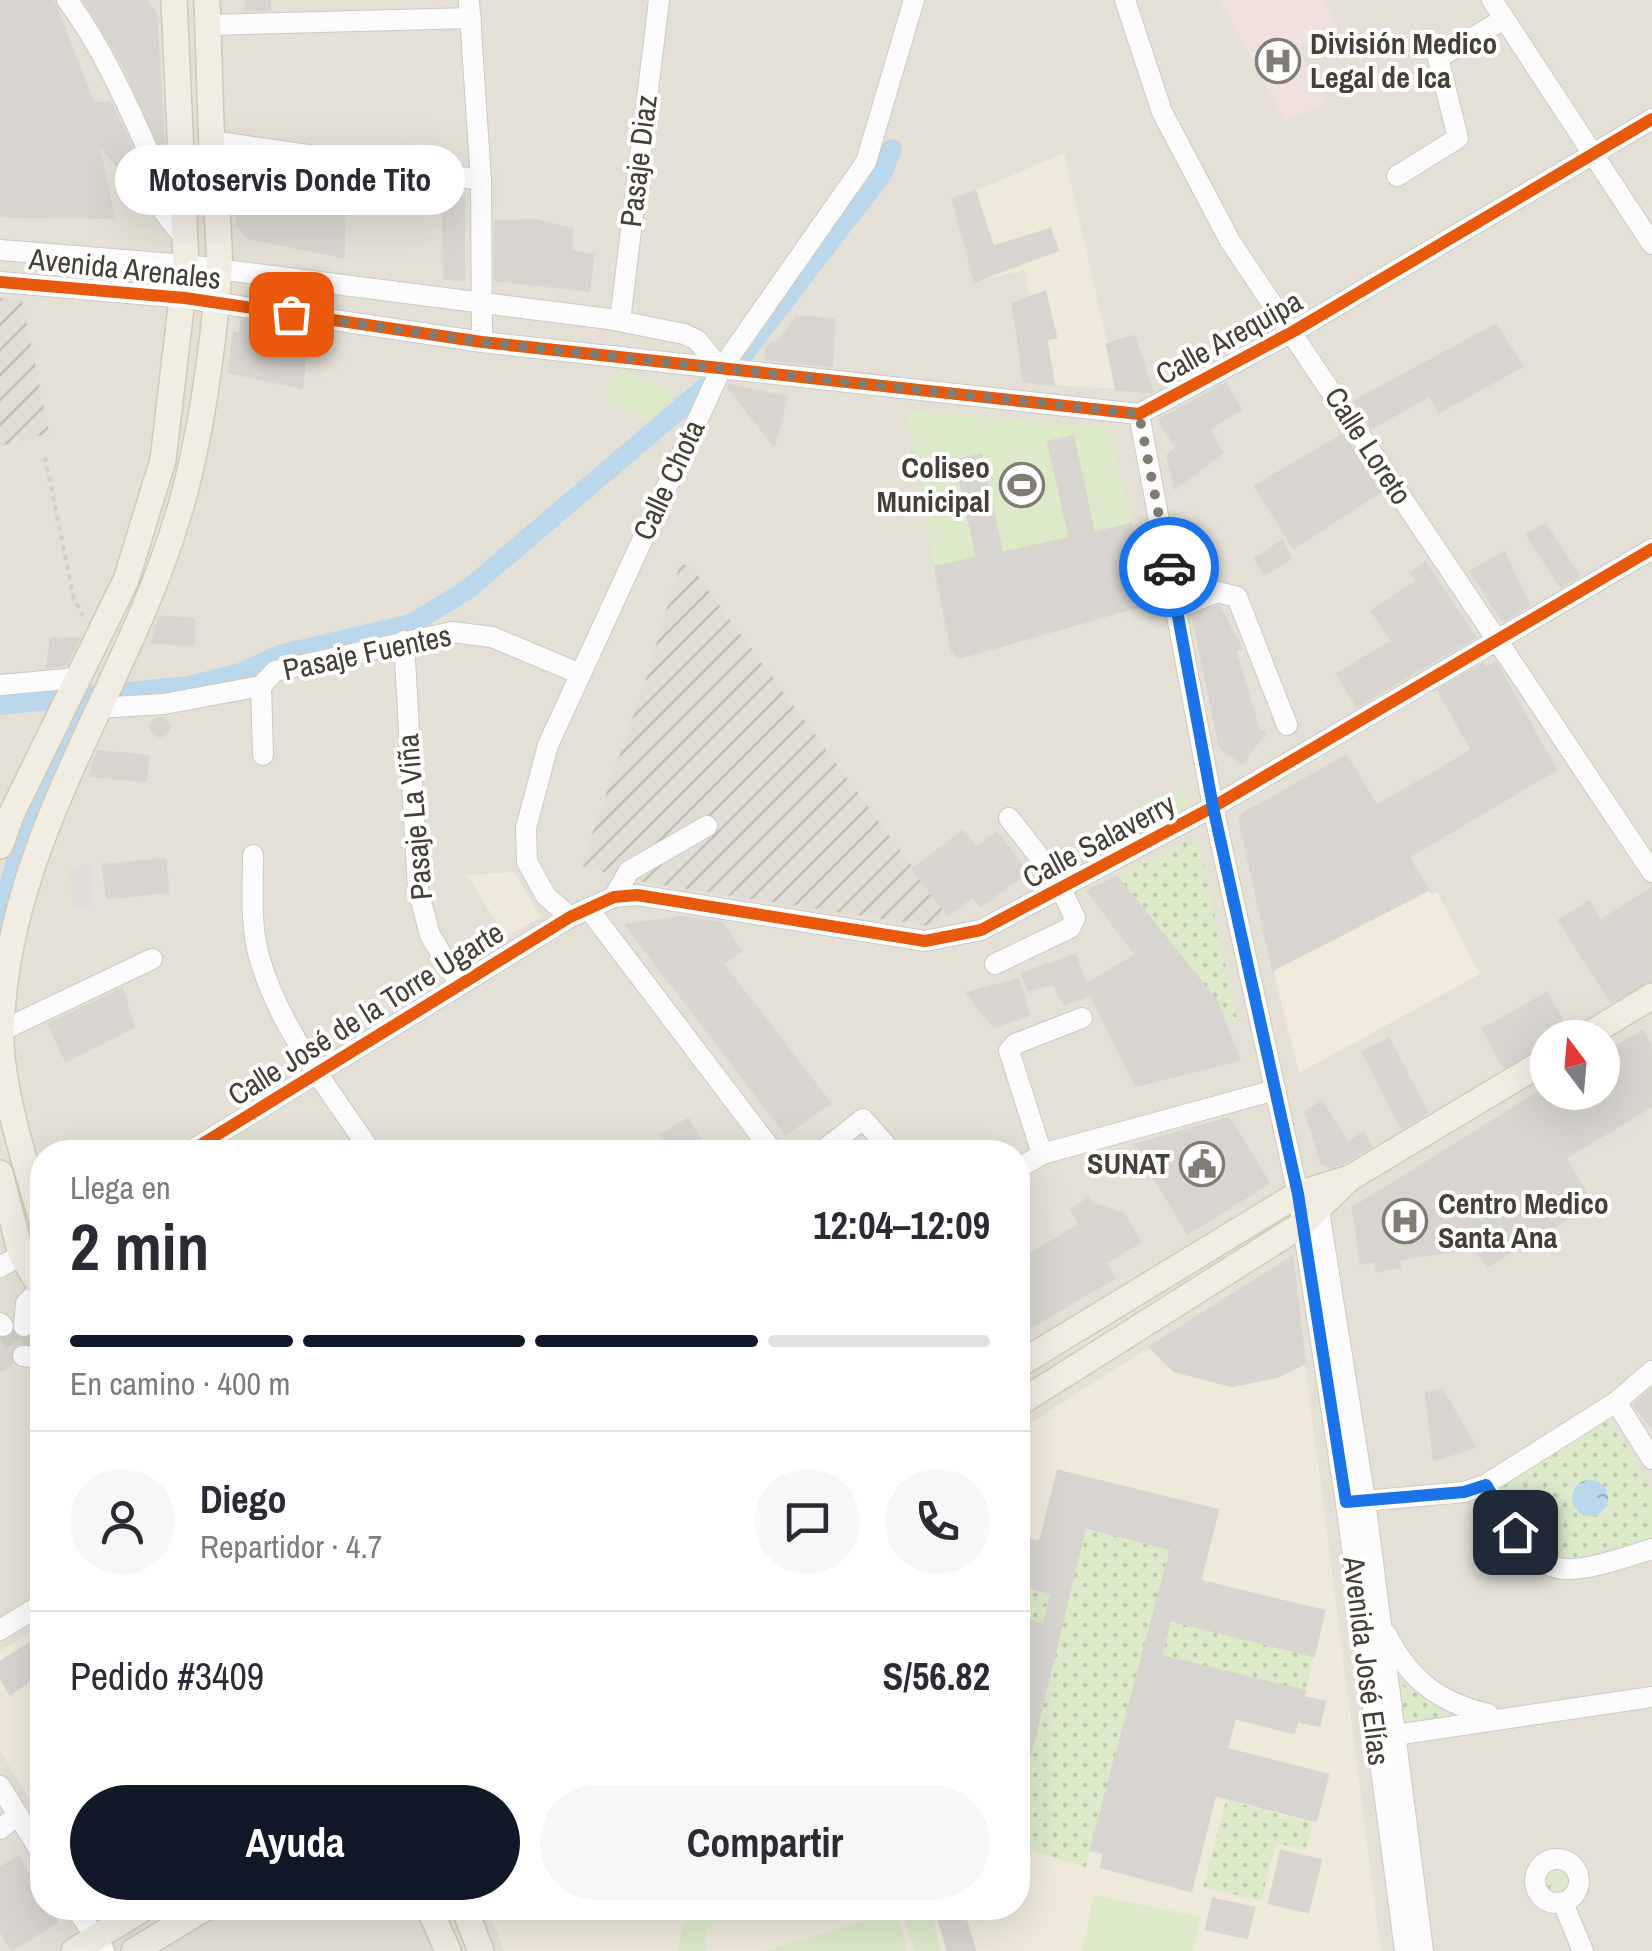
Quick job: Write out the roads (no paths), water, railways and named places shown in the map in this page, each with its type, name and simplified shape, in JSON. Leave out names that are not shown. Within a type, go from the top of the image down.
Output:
[{"type":"main road","points":[[0,846],[140,545],[171,420],[186,265],[174,0]]},
{"type":"main road","points":[[30,1178],[10,1105],[1,1031],[16,893],[43,815],[98,708],[177,519],[194,445],[219,269],[207,13]]},
{"type":"main road","points":[[1613,1020],[1652,996]]},
{"type":"main road","points":[[1030,1358],[1298,1194],[1350,1178],[1530,1070]]},
{"type":"main road","points":[[0,1173],[21,1255]]},
{"type":"main road","points":[[1030,1396],[1310,1218],[1350,1178]]},
{"type":"main road","points":[[91,1947],[128,1920]]},
{"type":"main road","points":[[134,1951],[184,1920]]},
{"type":"main road","points":[[434,1920],[448,1951]]},
{"type":"main road","points":[[469,1920],[481,1951]]},
{"type":"street","points":[[66,0],[84,23],[148,150],[160,212],[184,238]]},
{"type":"street","name":"Pasaje Diaz","points":[[620,322],[659,0]]},
{"type":"street","name":"Calle Chota","points":[[763,1140],[579,913],[532,877],[526,828],[548,745],[578,674],[720,369],[866,162],[914,0]]},
{"type":"street","name":"Calle Loreto","points":[[1124,0],[1147,73],[1182,156],[1230,242],[1294,331],[1496,642],[1652,872]]},
{"type":"street","points":[[1492,0],[1652,244]]},
{"type":"street","points":[[207,13],[470,9],[480,180],[482,342]]},
{"type":"street","points":[[1398,176],[1458,138],[1438,58],[1504,18]]},
{"type":"street","name":"Calle Arequipa","points":[[720,369],[1139,414],[1294,331],[1652,119]]},
{"type":"street","points":[[212,141],[480,180]]},
{"type":"street","name":"Avenida Arenales","points":[[0,250],[186,265],[620,322],[697,340],[720,369]]},
{"type":"street","name":"Avenida Arenales","points":[[0,282],[184,298],[482,342],[720,369]]},
{"type":"street","name":"Avenida José Elías","points":[[1139,414],[1213,807],[1298,1194],[1310,1218],[1356,1501],[1380,1618],[1384,1737],[1423,1951]]},
{"type":"street","name":"Calle Salaverry","points":[[579,913],[614,898],[637,895],[925,941],[982,930],[1213,807],[1652,549]]},
{"type":"street","points":[[1177,608],[1218,592],[1238,596],[1287,725]]},
{"type":"street","name":"Pasaje Fuentes","points":[[98,708],[164,704],[261,686],[275,670],[434,632],[482,635],[578,674]]},
{"type":"street","name":"Pasaje La Viña","points":[[404,641],[418,890],[430,935],[460,985]]},
{"type":"street","points":[[0,686],[77,678]]},
{"type":"street","points":[[261,686],[264,755]]},
{"type":"street","points":[[995,964],[1074,924],[1063,890],[1010,818]]},
{"type":"street","points":[[614,898],[629,871],[708,826]]},
{"type":"street","points":[[253,855],[253,926],[260,958],[281,1010],[363,1140]]},
{"type":"street","name":"Calle José de la Torre Ugarte","points":[[208,1140],[579,913]]},
{"type":"street","points":[[1,1031],[152,959]]},
{"type":"street","points":[[1042,1154],[1009,1051],[1015,1044],[1082,1018]]},
{"type":"street","points":[[1030,1162],[1042,1154],[1276,1090]]},
{"type":"street","points":[[837,1140],[863,1120],[881,1140]]},
{"type":"street","points":[[7,1322],[30,1300]]},
{"type":"street","points":[[1356,1501],[1464,1492],[1486,1485],[1616,1402],[1652,1371]]},
{"type":"street","points":[[1616,1402],[1652,1459]]},
{"type":"street","points":[[1486,1485],[1530,1555],[1550,1568],[1576,1572],[1652,1549]]},
{"type":"street","name":"Avenida José Elías","points":[[1356,1501],[1405,1951]]},
{"type":"street","points":[[0,1630],[30,1611]]},
{"type":"street","points":[[1380,1618],[1403,1663],[1426,1689],[1451,1703],[1500,1717]]},
{"type":"street","points":[[1384,1737],[1652,1697]]},
{"type":"street","points":[[0,1786],[30,1835]]},
{"type":"street","points":[[0,1829],[18,1816]]},
{"type":"street","points":[[1563,1904],[1583,1951]]},
{"type":"street","points":[[81,1920],[91,1947]]},
{"type":"water","points":[[1590,1480],[1602,1486],[1608,1498],[1602,1510],[1590,1516],[1578,1510],[1572,1498],[1578,1486]]},
{"type":"waterway","points":[[0,705],[189,686],[241,673],[279,655],[411,624],[467,590],[742,356],[882,174],[892,149]]},
{"type":"waterway","points":[[0,916],[28,822],[88,695]]},
{"type":"tunnel","points":[[3,1326],[23,1356]]},
{"type":"tunnel","points":[[24,1326],[30,1336]]},
{"type":"place","name":"División Medico Legal de Ica","points":[[1278,61]]},
{"type":"place","name":"Motoservis Donde Tito","points":[[291,314]]},
{"type":"place","name":"Coliseo Municipal","points":[[1022,485]]},
{"type":"place","name":"SUNAT","points":[[1202,1164]]},
{"type":"place","name":"Centro Medico Santa Ana","points":[[1405,1221]]}]
